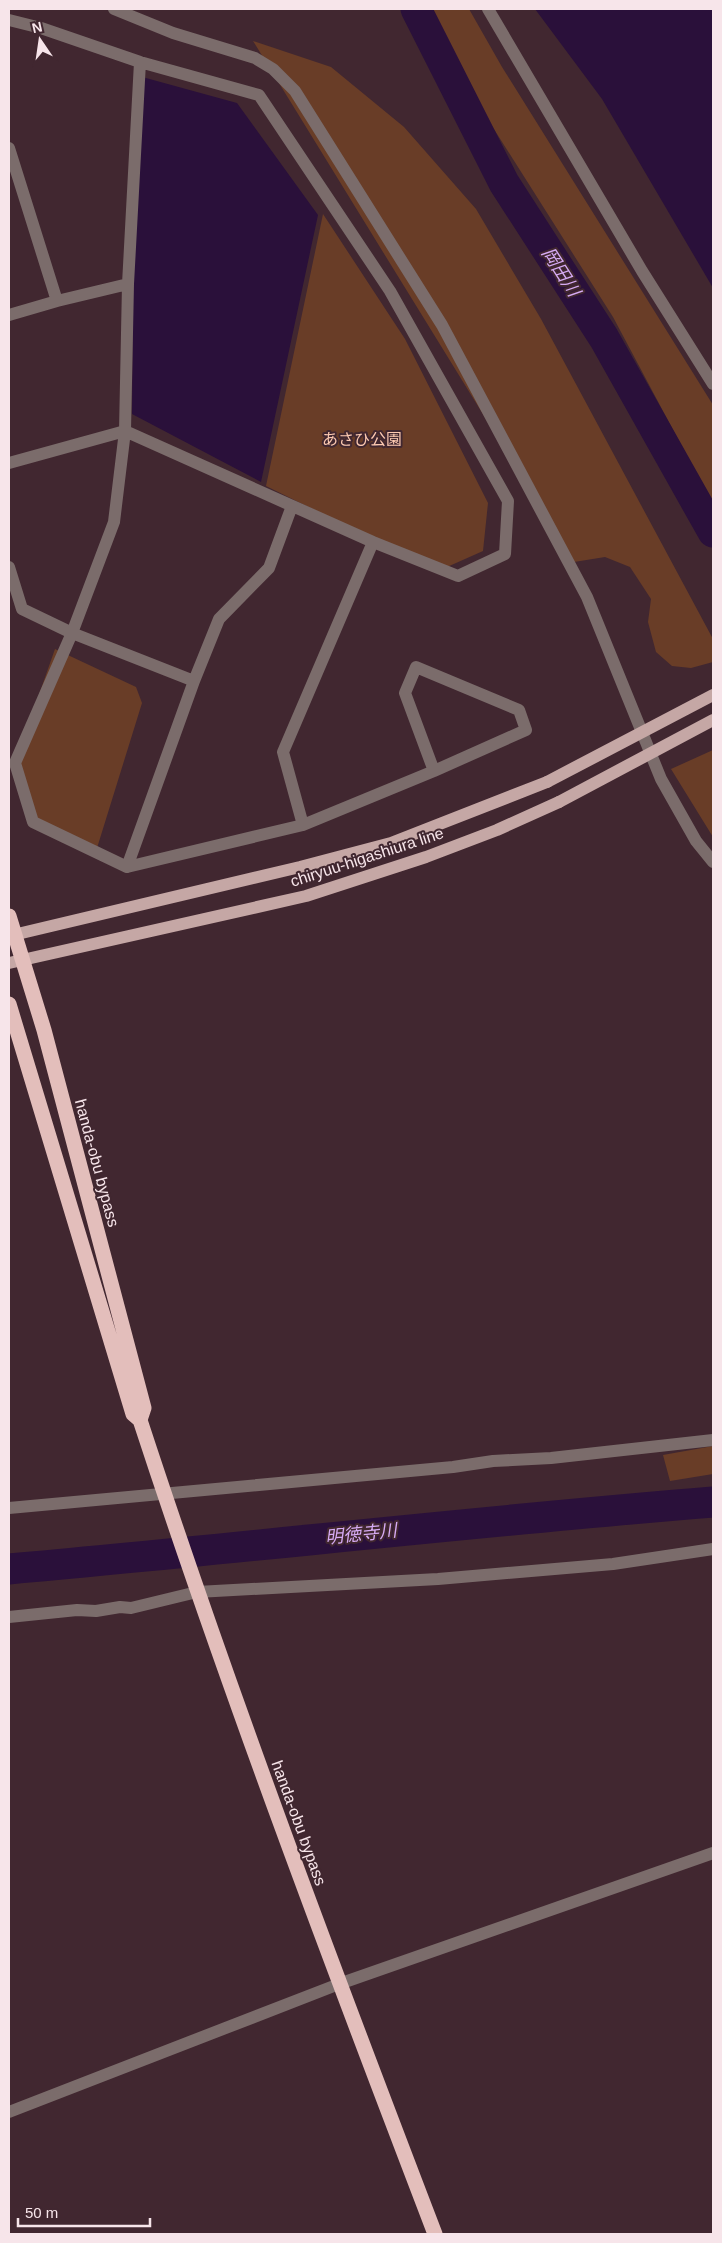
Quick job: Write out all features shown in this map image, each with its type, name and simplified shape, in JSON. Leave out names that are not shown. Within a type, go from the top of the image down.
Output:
[{"type":"highway","name":"handa-obu bypass","points":[[9,916],[16,961],[44,1030],[144,1408],[140,1420]]},
{"type":"highway","name":"handa-obu bypass","points":[[9,1004],[12,1025],[133,1414],[140,1420],[191,1575],[339,1984],[435,2234]]},
{"type":"main road","name":"chiryuu-higashiura line","points":[[12,935],[300,868],[391,843],[547,782],[713,695]]},
{"type":"main road","name":"chiryuu-higashiura line","points":[[16,961],[306,896],[426,857],[498,830],[558,802],[713,720]]},
{"type":"street","points":[[114,9],[173,33],[255,58],[273,69],[294,91],[446,333],[587,597],[661,780],[696,841],[713,862]]},
{"type":"street","points":[[488,9],[642,271],[713,384]]},
{"type":"street","points":[[9,20],[41,28],[140,62],[259,95],[390,291],[508,501],[505,554],[458,576],[373,542],[125,431],[9,463]]},
{"type":"street","points":[[140,62],[128,284],[125,431],[114,522],[72,633],[15,763],[33,822],[127,868],[303,825],[434,771],[526,730],[519,710],[416,667],[405,693],[434,771]]},
{"type":"street","points":[[9,148],[56,301]]},
{"type":"street","points":[[9,315],[56,301],[128,284]]},
{"type":"street","points":[[127,868],[194,681],[219,619],[269,568],[292,506]]},
{"type":"street","points":[[303,825],[283,752],[373,542]]},
{"type":"street","points":[[9,567],[22,609],[72,633],[194,681]]},
{"type":"street","points":[[9,1508],[551,1458],[713,1440]]},
{"type":"street","points":[[9,1616],[131,1608],[197,1592],[438,1579],[612,1564],[713,1549]]},
{"type":"street","points":[[9,2112],[339,1984],[713,1853]]},
{"type":"green space","points":[[431,9],[469,9],[502,67],[713,405],[713,505],[613,317],[473,96]]},
{"type":"green space","points":[[253,41],[331,67],[404,127],[476,209],[541,319],[713,639],[713,662],[691,668],[672,666],[656,652],[648,622],[651,599],[630,567],[605,557],[574,562]]},
{"type":"green space","name":"あさひ公園","points":[[323,214],[405,339],[488,503],[483,551],[438,571],[266,486]]},
{"type":"green space","points":[[55,649],[136,687],[142,703],[97,848],[33,822],[15,763]]},
{"type":"green space","points":[[713,750],[713,837],[671,769]]},
{"type":"green space","points":[[713,1446],[713,1474],[670,1481],[663,1455]]},
{"type":"shaded area","points":[[535,9],[713,9],[713,288],[602,99]]},
{"type":"shaded area","points":[[135,75],[237,103],[318,215],[261,482],[132,414]]},
{"type":"waterway","name":"岡田川","points":[[416,9],[504,183],[604,338],[713,532]]},
{"type":"waterway","name":"明徳寺川","points":[[9,1569],[713,1502]]}]
